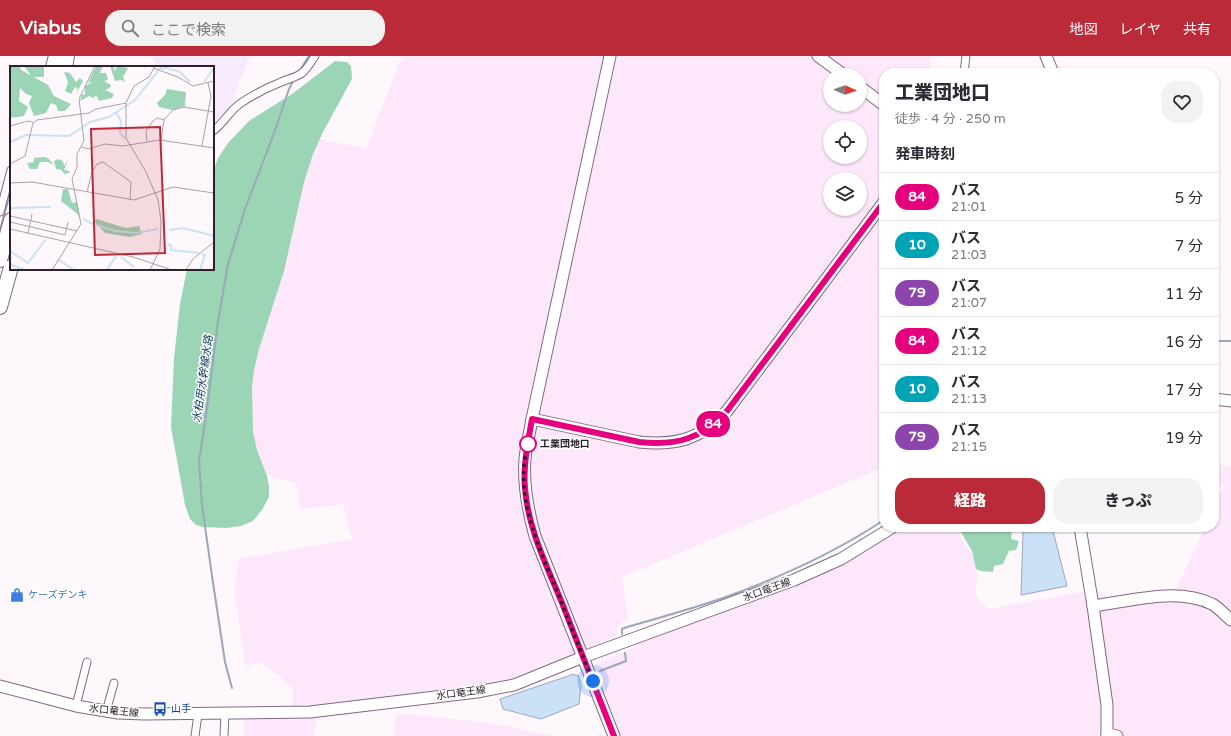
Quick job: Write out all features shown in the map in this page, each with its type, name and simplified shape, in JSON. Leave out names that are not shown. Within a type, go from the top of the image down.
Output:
[{"type":"highway","points":[[53,66],[56,56]]},
{"type":"highway","points":[[65,66],[68,56]]},
{"type":"highway","points":[[0,260],[10,224]]},
{"type":"highway","points":[[0,307],[10,270]]},
{"type":"street","points":[[214,130],[239,104],[251,96],[301,74],[315,56]]},
{"type":"street","points":[[610,56],[532,419],[525,458],[524,477],[530,517],[543,556],[614,736]]},
{"type":"street","points":[[818,56],[834,68]]},
{"type":"street","points":[[965,68],[966,56]]},
{"type":"street","points":[[1046,56],[1051,68]]},
{"type":"street","points":[[867,92],[879,101]]},
{"type":"street","points":[[0,212],[10,174]]},
{"type":"street","points":[[532,419],[639,442],[676,442],[701,433],[727,411],[879,209]]},
{"type":"street","points":[[1219,400],[1231,401]]},
{"type":"street","name":"水口竜王線","points":[[0,686],[76,706],[106,712],[144,714],[310,712],[477,692],[514,685],[800,577],[841,559],[885,532]]},
{"type":"street","points":[[1081,532],[1093,606],[1110,735]]},
{"type":"street","points":[[1093,606],[1165,595],[1183,596],[1196,598],[1212,605],[1231,620]]},
{"type":"street","points":[[76,706],[87,662]]},
{"type":"street","points":[[106,712],[114,683]]},
{"type":"street","points":[[224,736],[225,713]]},
{"type":"street","points":[[195,736],[198,714]]},
{"type":"shaded area","points":[[152,56],[250,56],[232,105],[220,121],[214,126],[214,66],[156,66]]},
{"type":"shaded area","points":[[402,56],[931,56],[930,68],[879,68],[879,469],[622,577],[628,619],[618,625],[616,636],[507,680],[321,707],[312,736],[243,736],[245,719],[291,718],[293,689],[261,662],[245,666],[235,593],[238,559],[352,539],[343,504],[300,509],[296,483],[228,465],[303,135],[366,149]]},
{"type":"shaded area","points":[[1219,463],[1231,467],[1231,736],[621,736],[595,667],[596,664],[636,647],[636,644],[801,584],[837,567],[899,532],[958,532],[973,556],[978,575],[975,595],[988,609],[1082,592],[1098,591],[1111,599],[1158,591],[1176,590],[1203,532],[1219,532],[1219,496],[1224,485],[1219,484]]},
{"type":"shaded area","points":[[397,713],[490,723],[555,736],[393,736]]},
{"type":"green space","points":[[335,61],[347,62],[351,66],[352,79],[323,132],[313,154],[304,182],[284,271],[259,349],[254,370],[252,387],[253,432],[257,450],[267,476],[269,497],[262,510],[253,521],[241,526],[226,528],[203,527],[196,525],[190,519],[185,505],[171,427],[174,358],[180,304],[187,270],[214,270],[214,169],[218,158],[228,143],[249,121],[292,94]]},
{"type":"green space","points":[[961,532],[1012,532],[1011,539],[1019,541],[1016,550],[1009,551],[1003,564],[994,566],[993,572],[976,569],[972,551]]},
{"type":"water","points":[[1022,532],[1053,532],[1067,586],[1021,595]]},
{"type":"water","points":[[574,674],[576,676],[578,675],[581,685],[579,704],[541,719],[503,709],[500,699]]},
{"type":"waterway","name":"水柏用水幹線水路","points":[[300,70],[309,56]]},
{"type":"waterway","name":"水柏用水幹線水路","points":[[232,688],[225,662],[212,576],[202,505],[199,461],[218,321],[228,264],[245,209],[293,81]]},
{"type":"waterway","points":[[0,230],[10,194]]},
{"type":"waterway","points":[[1219,341],[1231,341]]},
{"type":"waterway","points":[[622,634],[622,629],[627,627],[687,610],[765,582],[826,554],[879,523]]},
{"type":"waterway","points":[[600,671],[626,661],[625,653]]},
{"type":"bus line","name":"84","points":[[614,736],[535,536],[530,517],[524,477],[525,458],[532,419],[639,442],[676,442],[701,433],[727,411],[879,209]]},
{"type":"place","name":"工業団地口","points":[[528,444]]},
{"type":"place","name":"ケーズデンキ","points":[[17,595]]},
{"type":"place","name":"山手","points":[[160,709]]},
{"type":"route","points":[[528,444],[525,458],[524,477],[527,502],[535,536],[593,681]]}]
